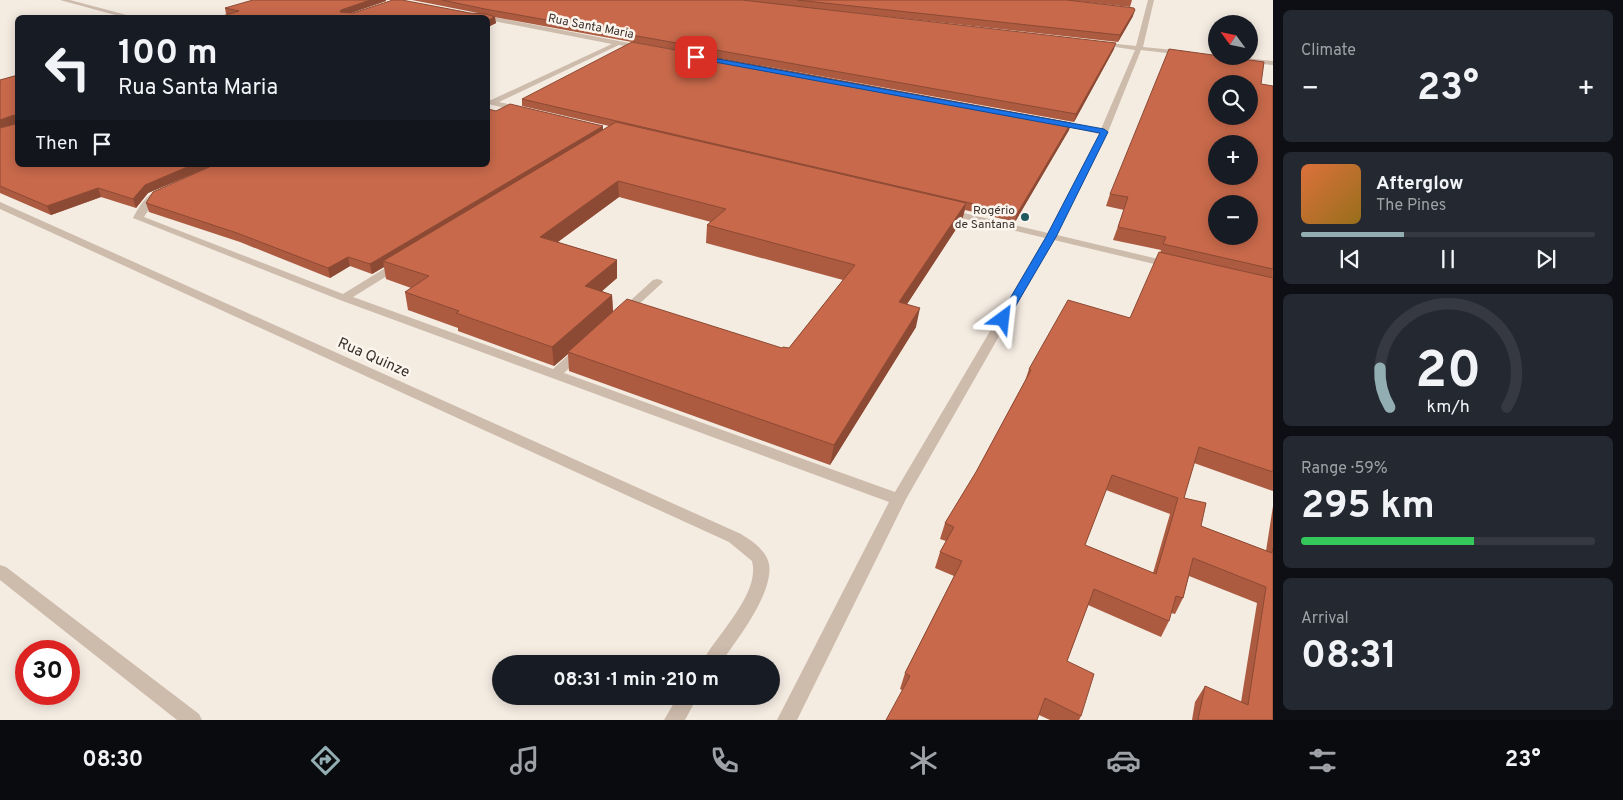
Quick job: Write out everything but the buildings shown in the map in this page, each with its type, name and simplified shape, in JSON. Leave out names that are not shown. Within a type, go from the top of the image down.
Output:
[{"type":"street","points":[[63,0],[123,15]]},
{"type":"street","points":[[787,720],[898,499],[1051,237],[1104,132],[1139,48],[1145,8]]},
{"type":"street","name":"Rua Santa Maria","points":[[490,18],[657,50]]},
{"type":"street","points":[[490,102],[618,43]]},
{"type":"street","points":[[1090,43],[1196,54]]},
{"type":"street","points":[[1258,61],[1273,63]]},
{"type":"street","points":[[490,102],[530,112]]},
{"type":"street","points":[[1046,121],[1104,132]]},
{"type":"street","points":[[169,190],[152,197],[146,203],[138,218],[344,298],[898,499]]},
{"type":"street","name":"Rua Quinze","points":[[0,205],[735,538],[751,549],[762,564],[761,577],[756,593],[716,655]]},
{"type":"street","points":[[935,209],[1176,266]]},
{"type":"street","points":[[344,298],[412,257]]},
{"type":"street","points":[[613,322],[657,282]]},
{"type":"street","points":[[554,374],[591,342]]},
{"type":"street","points":[[0,571],[192,720]]},
{"type":"street","points":[[674,720],[683,705]]},
{"type":"place","name":"Rogério de Santana","points":[[1025,217]]},
{"type":"route","points":[[696,57],[1104,132],[1051,237],[1003,319]]}]
